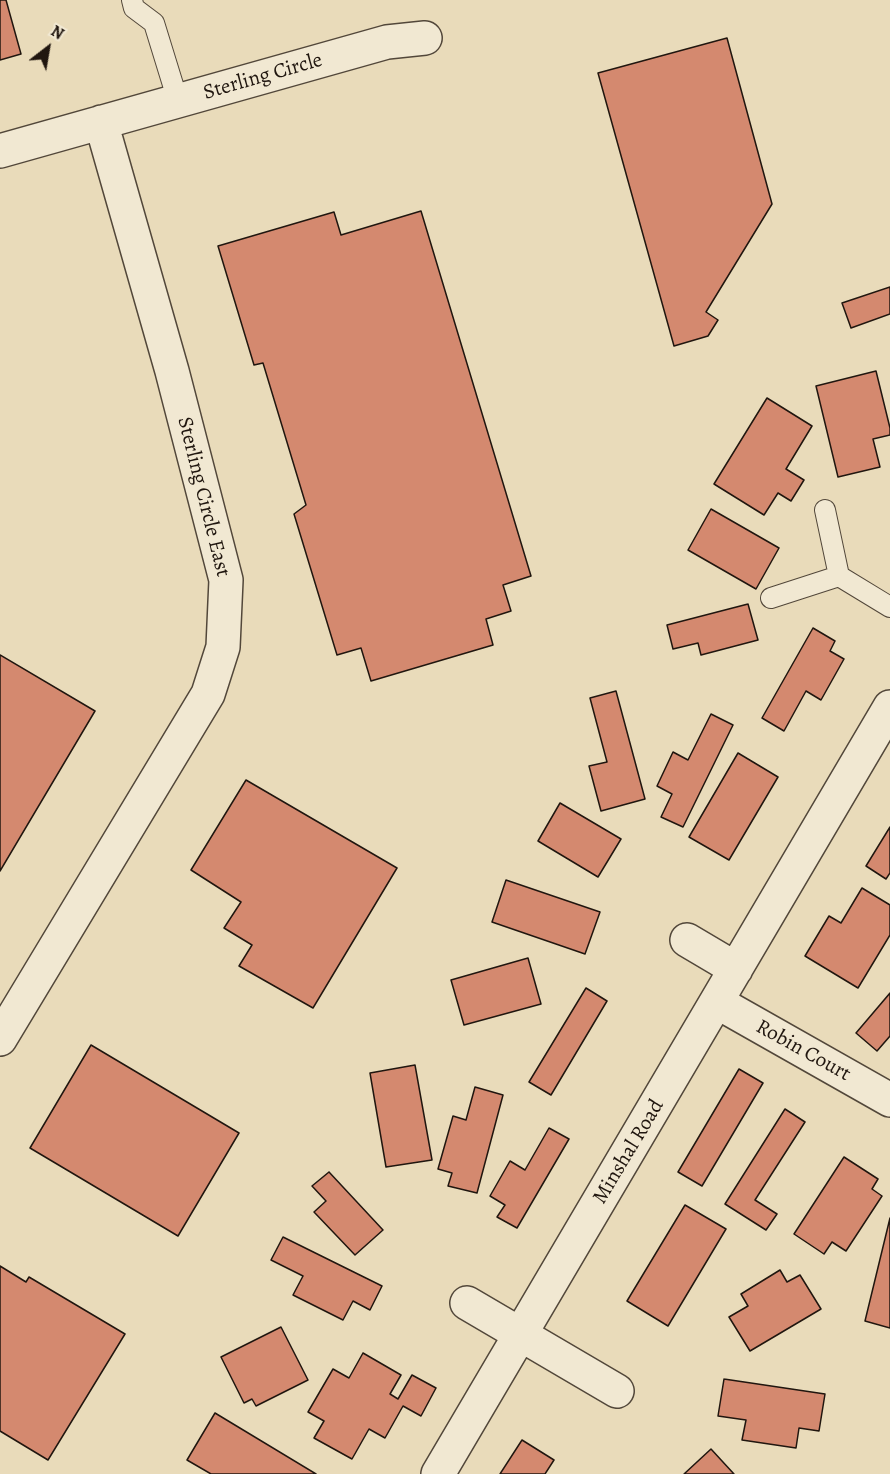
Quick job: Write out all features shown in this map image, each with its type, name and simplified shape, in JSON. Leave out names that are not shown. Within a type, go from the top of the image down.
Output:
[{"type":"street","name":"Sterling Circle","points":[[0,151],[387,42],[426,38]]},
{"type":"street","name":"Sterling Circle East","points":[[0,1039],[208,694],[223,647],[225,580],[172,371],[101,123]]},
{"type":"street","name":"Minshal Road","points":[[438,1474],[890,707]]},
{"type":"street","points":[[687,940],[736,969]]},
{"type":"street","name":"Robin Court","points":[[717,1002],[890,1100]]},
{"type":"street","points":[[467,1303],[617,1391]]},
{"type":"lane","points":[[132,0],[134,8],[153,23],[178,100]]},
{"type":"lane","points":[[825,510],[839,576],[890,607]]},
{"type":"lane","points":[[771,598],[839,576]]},
{"type":"building","points":[[0,0],[6,0],[21,54],[0,60]]},
{"type":"building","points":[[727,38],[772,204],[706,312],[718,320],[708,336],[674,346],[598,73]]},
{"type":"building","points":[[421,211],[531,576],[503,585],[511,611],[486,619],[493,645],[371,681],[361,648],[337,655],[294,514],[306,505],[263,363],[254,365],[218,246],[334,212],[341,235]]},
{"type":"building","points":[[890,287],[890,314],[851,328],[842,303]]},
{"type":"building","points":[[876,371],[890,428],[890,435],[873,439],[880,467],[838,477],[816,386]]},
{"type":"building","points":[[767,398],[812,426],[786,469],[804,480],[791,501],[778,493],[764,515],[714,484]]},
{"type":"building","points":[[711,509],[779,548],[756,589],[688,550]]},
{"type":"building","points":[[748,604],[758,640],[701,655],[698,643],[673,649],[667,625]]},
{"type":"building","points":[[813,628],[835,641],[830,651],[844,659],[821,700],[806,691],[784,731],[762,718]]},
{"type":"building","points":[[0,655],[95,711],[0,871]]},
{"type":"building","points":[[616,691],[645,799],[601,811],[589,766],[607,762],[590,698]]},
{"type":"building","points":[[711,714],[733,725],[683,827],[661,817],[672,794],[657,786],[673,752],[688,760]]},
{"type":"building","points":[[738,753],[778,777],[729,860],[689,837]]},
{"type":"building","points":[[246,780],[397,868],[313,1008],[239,966],[252,945],[224,928],[241,902],[191,870]]},
{"type":"building","points":[[560,803],[621,839],[598,877],[538,841]]},
{"type":"building","points":[[890,827],[890,873],[886,879],[866,866]]},
{"type":"building","points":[[506,880],[600,912],[585,954],[492,922]]},
{"type":"building","points":[[862,888],[890,905],[890,935],[858,988],[805,956],[829,916],[841,923]]},
{"type":"building","points":[[528,958],[541,1004],[464,1025],[451,980]]},
{"type":"building","points":[[586,988],[607,1001],[551,1095],[529,1082]]},
{"type":"building","points":[[890,993],[890,1036],[877,1051],[856,1033]]},
{"type":"building","points":[[91,1045],[239,1133],[178,1236],[30,1148]]},
{"type":"building","points":[[415,1065],[432,1160],[386,1167],[370,1073]]},
{"type":"building","points":[[739,1069],[763,1083],[702,1186],[678,1172]]},
{"type":"building","points":[[475,1087],[503,1095],[477,1193],[448,1186],[452,1173],[438,1169],[453,1116],[466,1120]]},
{"type":"building","points":[[785,1109],[805,1122],[755,1200],[777,1214],[766,1230],[725,1204]]},
{"type":"building","points":[[549,1128],[569,1139],[517,1228],[497,1217],[505,1205],[490,1196],[510,1161],[525,1170]]},
{"type":"building","points":[[844,1157],[878,1179],[872,1189],[882,1196],[846,1251],[832,1242],[824,1254],[794,1234]]},
{"type":"building","points":[[329,1172],[383,1230],[355,1255],[314,1212],[326,1201],[312,1186]]},
{"type":"building","points":[[685,1205],[726,1229],[668,1326],[627,1301]]},
{"type":"building","points":[[890,1218],[890,1328],[865,1321]]},
{"type":"building","points":[[283,1237],[382,1286],[370,1310],[353,1301],[343,1320],[293,1295],[303,1276],[271,1260]]},
{"type":"building","points":[[0,1266],[26,1282],[29,1277],[125,1334],[48,1460],[0,1431]]},
{"type":"building","points":[[780,1270],[787,1282],[800,1275],[821,1309],[750,1351],[729,1317],[748,1306],[741,1294]]},
{"type":"building","points":[[281,1327],[308,1380],[256,1406],[252,1399],[244,1403],[221,1357]]},
{"type":"building","points":[[363,1353],[401,1375],[390,1394],[398,1399],[412,1375],[436,1388],[421,1416],[403,1406],[385,1438],[369,1429],[352,1459],[314,1438],[324,1421],[308,1412],[333,1369],[349,1378]]},
{"type":"building","points":[[724,1379],[825,1394],[819,1431],[799,1428],[796,1448],[742,1440],[746,1420],[718,1416]]},
{"type":"building","points":[[215,1413],[316,1474],[211,1474],[187,1460]]},
{"type":"building","points":[[522,1440],[554,1460],[545,1474],[500,1474]]},
{"type":"building","points":[[711,1449],[734,1474],[684,1474]]}]
